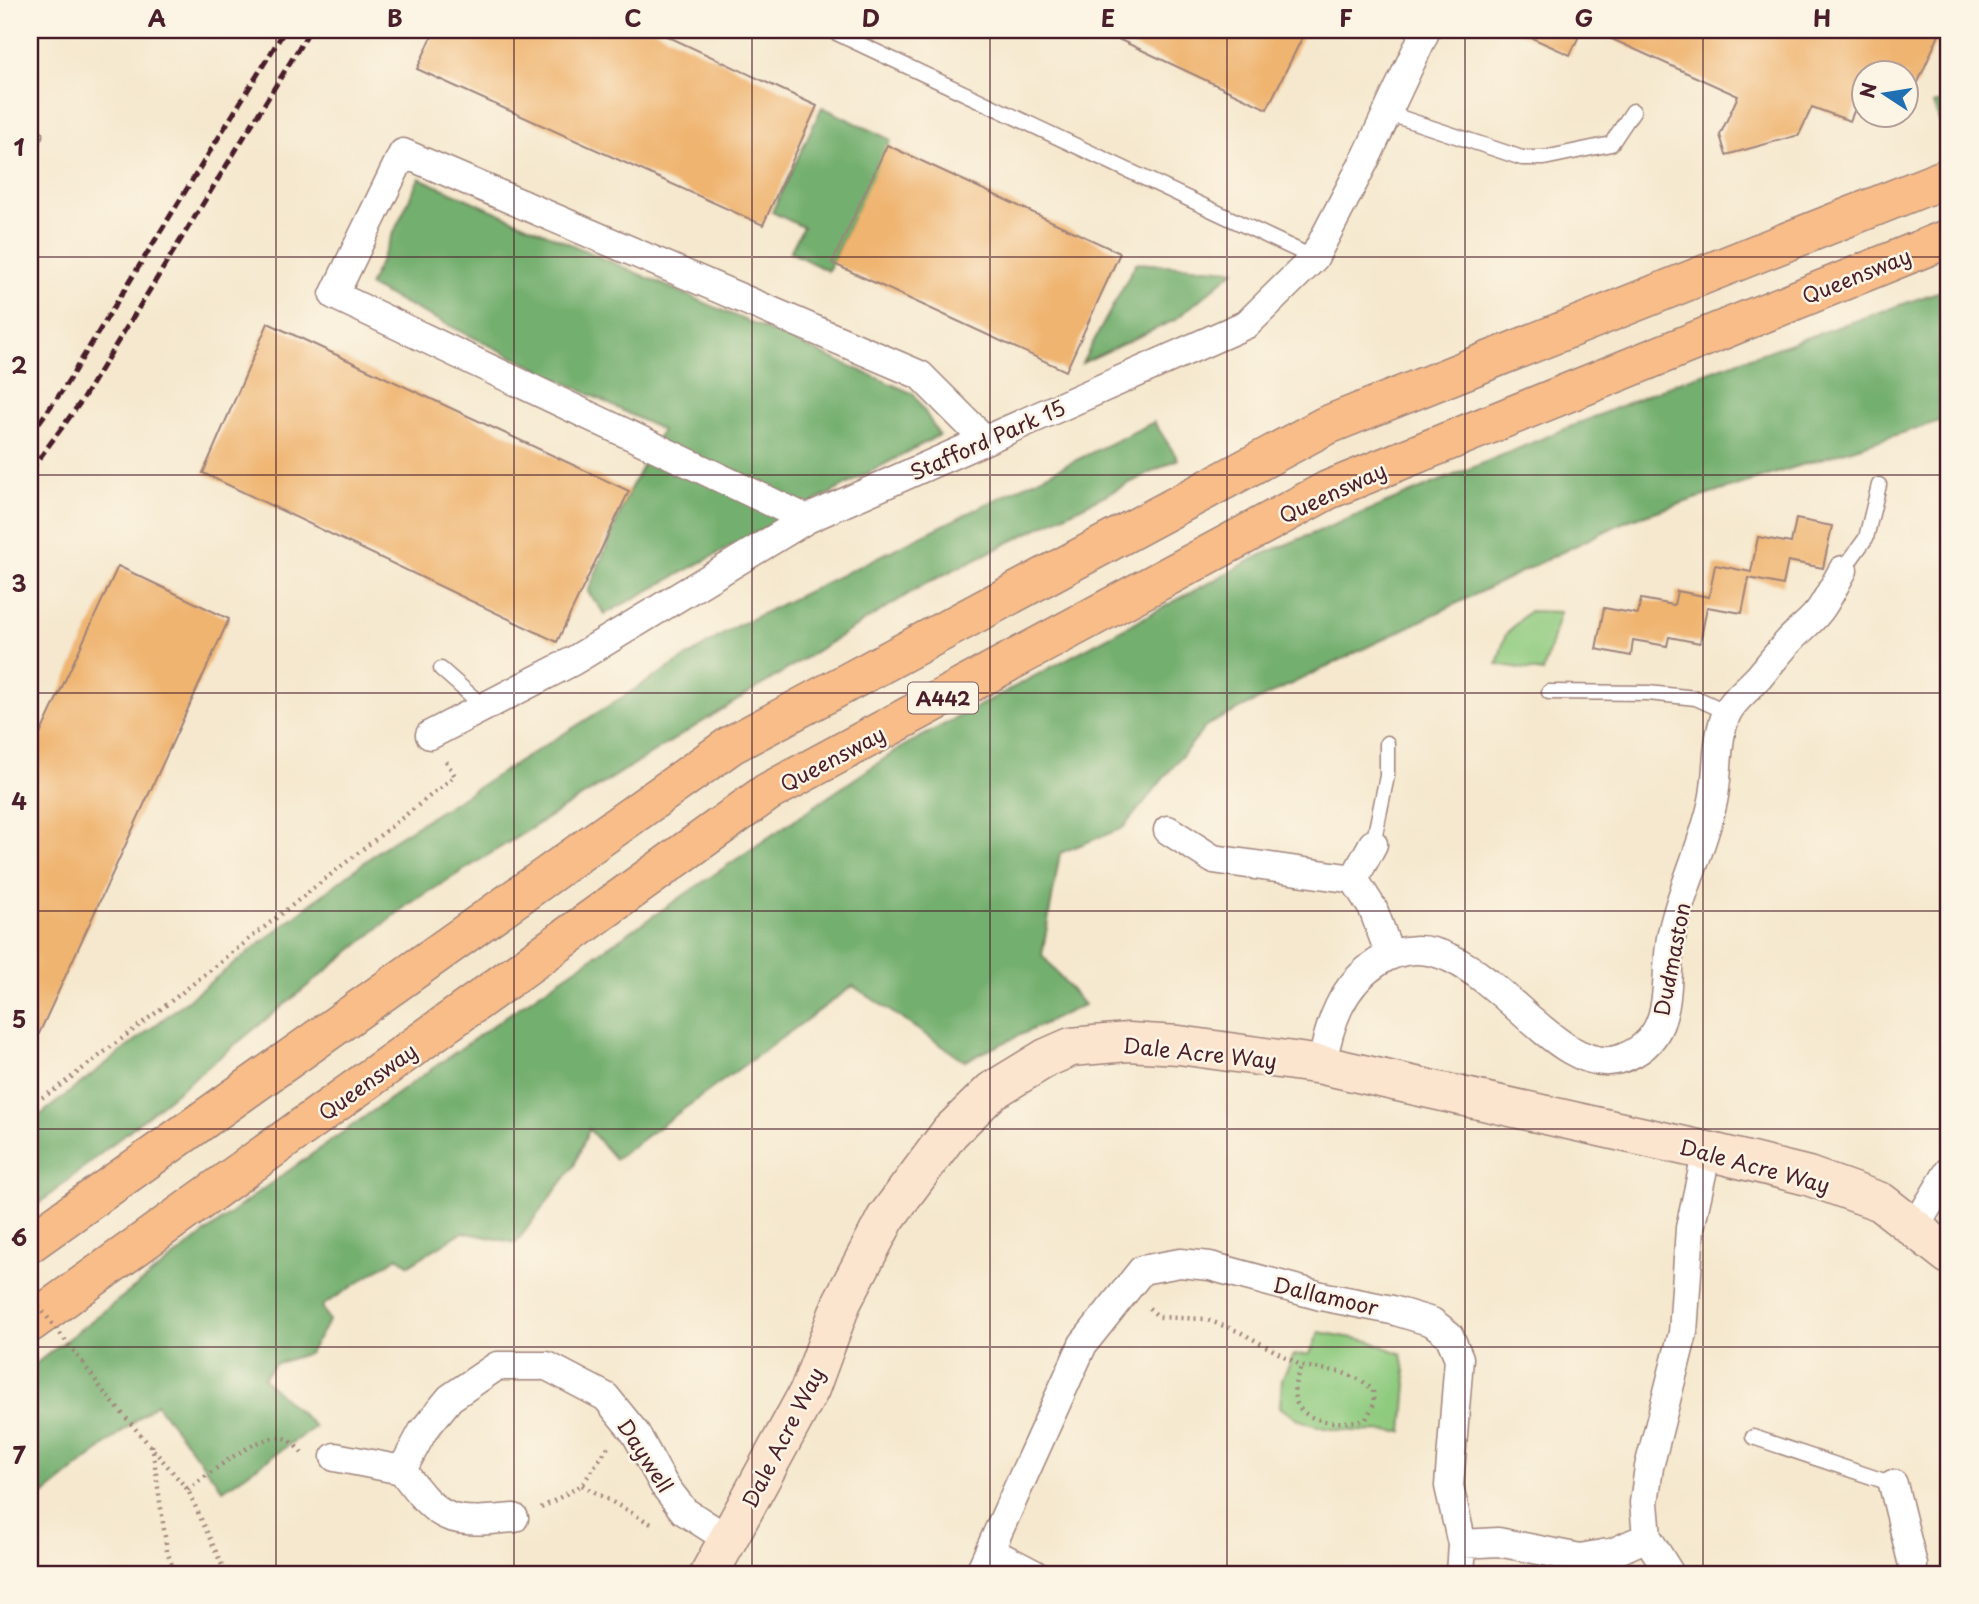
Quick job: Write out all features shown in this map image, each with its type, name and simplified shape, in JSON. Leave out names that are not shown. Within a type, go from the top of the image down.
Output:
[{"type":"highway","name":"A442","points":[[30,1243],[731,745],[1325,426],[1949,177]]},
{"type":"highway","name":"Queensway","points":[[30,1323],[768,792],[1328,490],[1949,238]]},
{"type":"street","name":"Stafford Park 15","points":[[430,735],[573,662],[807,519],[1247,324],[1314,258],[1426,30]]},
{"type":"street","points":[[807,519],[334,295],[404,153],[920,375],[985,440]]},
{"type":"street","points":[[1727,712],[1821,609],[1843,570]]},
{"type":"street","name":"Dudmaston","points":[[1390,955],[1412,949],[1441,957],[1477,973],[1546,1033],[1586,1059],[1619,1060],[1650,1042],[1663,1016],[1670,981],[1671,939],[1713,802],[1727,712]]},
{"type":"street","points":[[1168,830],[1213,859],[1354,879],[1373,909],[1390,955],[1371,967],[1347,991],[1330,1021],[1322,1065]]},
{"type":"street","points":[[1354,879],[1373,844]]},
{"type":"street","name":"Dale Acre Way","points":[[709,1574],[730,1540],[810,1389],[842,1302],[886,1218],[950,1132],[992,1091],[1046,1058],[1071,1047],[1128,1042],[1179,1045],[1322,1065],[1707,1151],[1808,1176],[1881,1202],[1949,1255]]},
{"type":"street","points":[[1670,1574],[1647,1537],[1644,1503],[1649,1467],[1683,1333],[1690,1228],[1707,1151]]},
{"type":"street","points":[[1915,1227],[1949,1171]]},
{"type":"street","name":"Dallamoor","points":[[985,1563],[1083,1344],[1142,1270],[1190,1264],[1210,1266],[1321,1297],[1392,1310],[1432,1322],[1449,1335],[1459,1359],[1449,1486],[1462,1544],[1460,1574]]},
{"type":"street","name":"Daywell","points":[[402,1470],[423,1431],[450,1398],[497,1366],[547,1366],[606,1397],[636,1434],[664,1485],[684,1511],[730,1540]]},
{"type":"street","points":[[335,1457],[402,1470],[427,1504],[448,1518],[470,1522],[514,1518]]},
{"type":"street","points":[[1893,1484],[1913,1565],[1912,1574]]},
{"type":"street","points":[[1462,1544],[1498,1542],[1580,1558],[1614,1552],[1647,1537]]},
{"type":"street","points":[[985,1563],[1034,1574]]},
{"type":"lane","points":[[830,30],[1314,258]]},
{"type":"lane","points":[[1387,113],[1522,158],[1544,158],[1611,144],[1633,111]]},
{"type":"lane","points":[[30,132],[35,135],[30,145]]},
{"type":"lane","points":[[1843,570],[1866,538],[1878,485]]},
{"type":"lane","points":[[441,669],[484,707]]},
{"type":"lane","points":[[1549,692],[1648,693],[1696,698],[1727,712]]},
{"type":"lane","points":[[1373,844],[1387,776],[1387,743]]},
{"type":"lane","points":[[1754,1437],[1893,1484]]},
{"type":"path","points":[[30,1105],[56,1089],[170,1002],[455,776],[430,735]]},
{"type":"path","points":[[30,1294],[103,1391],[152,1444],[188,1490],[226,1574]]},
{"type":"path","points":[[1118,1298],[1132,1310],[1143,1303],[1159,1317],[1205,1319],[1240,1332],[1303,1366],[1315,1366],[1361,1380],[1373,1390],[1374,1405],[1366,1419],[1336,1421],[1302,1412],[1294,1402],[1293,1383],[1303,1366]]},
{"type":"path","points":[[514,1518],[554,1504],[582,1485],[626,1421]]},
{"type":"path","points":[[188,1490],[238,1454],[271,1436],[288,1439],[304,1455],[335,1457]]},
{"type":"path","points":[[152,1444],[167,1551],[175,1574]]},
{"type":"path","points":[[582,1485],[654,1527],[684,1511]]},
{"type":"green space","points":[[1949,99],[1949,141],[1947,141],[1933,104]]},
{"type":"green space","points":[[822,107],[891,140],[828,271],[790,252],[803,227],[772,212]]},
{"type":"green space","points":[[419,178],[914,394],[939,435],[605,614],[588,592],[629,491],[662,430],[369,286]]},
{"type":"green space","points":[[1136,263],[1235,270],[1175,320],[1082,363]]},
{"type":"green space","points":[[1949,288],[1949,418],[1626,521],[1207,725],[1123,828],[1060,853],[1042,955],[1084,1005],[965,1061],[853,986],[615,1159],[589,1129],[574,1166],[516,1243],[462,1232],[409,1265],[398,1257],[322,1306],[329,1321],[309,1353],[275,1364],[263,1378],[315,1427],[223,1490],[156,1404],[30,1506],[30,1368],[256,1194],[509,1014],[900,748],[1261,555],[1676,383]]},
{"type":"green space","points":[[1154,422],[1178,459],[923,585],[406,906],[30,1211],[30,1123],[390,842],[735,627]]},
{"type":"green space","points":[[1529,611],[1560,612],[1543,672],[1497,664],[1506,634]]},
{"type":"green space","points":[[1319,1332],[1370,1341],[1402,1354],[1407,1384],[1403,1432],[1323,1428],[1294,1417],[1280,1407],[1282,1379],[1294,1355],[1310,1354]]},
{"type":"building","points":[[435,30],[654,30],[817,106],[763,225],[417,69]]},
{"type":"building","points":[[1099,30],[1306,30],[1267,109]]},
{"type":"building","points":[[1514,30],[1582,30],[1570,55]]},
{"type":"building","points":[[1592,30],[1941,30],[1920,78],[1920,60],[1850,60],[1850,121],[1812,107],[1799,135],[1726,155],[1720,135],[1738,96]]},
{"type":"building","points":[[887,145],[1120,253],[1066,371],[832,263]]},
{"type":"building","points":[[268,323],[629,491],[557,642],[203,473]]},
{"type":"building","points":[[1796,519],[1832,526],[1823,568],[1788,561],[1783,585],[1749,578],[1742,613],[1707,607],[1700,643],[1669,637],[1667,646],[1633,640],[1631,656],[1596,649],[1604,608],[1638,614],[1641,599],[1674,605],[1677,591],[1709,597],[1715,565],[1751,572],[1758,537],[1791,543]]},
{"type":"building","points":[[118,566],[229,619],[38,1036],[30,1032],[30,756]]},
{"type":"railway","points":[[30,435],[62,391],[285,30]]},
{"type":"railway","points":[[30,471],[80,403],[310,30]]}]
